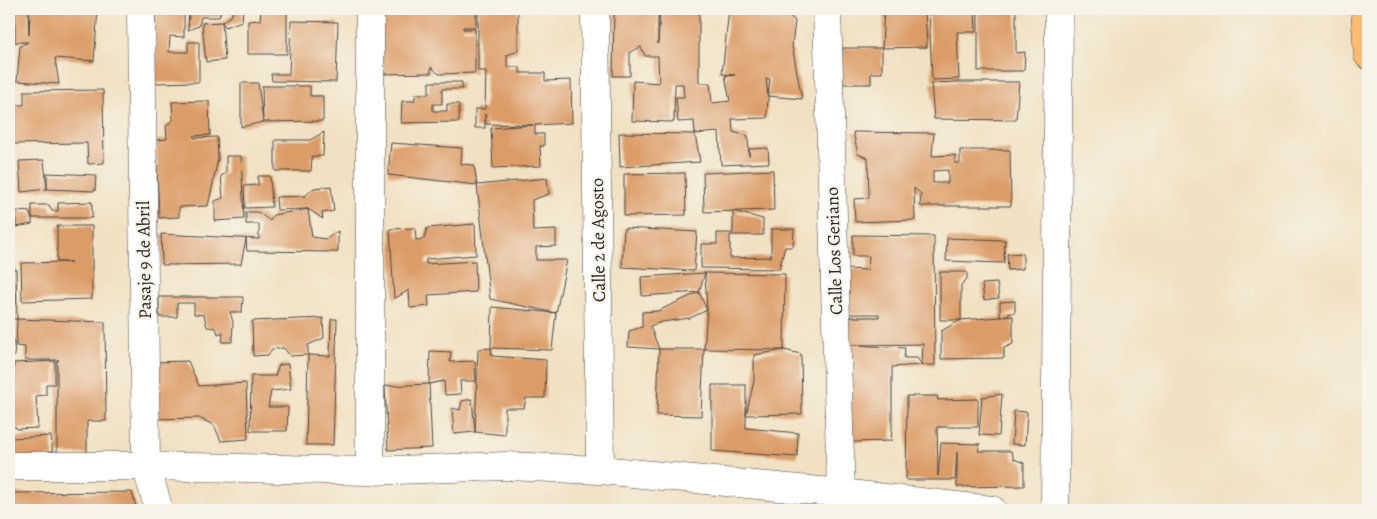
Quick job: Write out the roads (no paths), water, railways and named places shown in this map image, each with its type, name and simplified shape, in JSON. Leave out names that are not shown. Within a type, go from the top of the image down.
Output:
[{"type":"main road","points":[[1365,9],[1368,55]]},
{"type":"street","name":"Pasaje 9 de Abril","points":[[141,9],[146,466],[159,510]]},
{"type":"street","points":[[370,9],[370,471]]},
{"type":"street","name":"Calle 2 de Agosto","points":[[595,9],[600,470]]},
{"type":"street","name":"Calle Los Geriano","points":[[827,9],[843,502]]},
{"type":"street","points":[[1055,510],[1059,9]]},
{"type":"street","points":[[9,466],[146,466],[370,471],[506,466],[600,470],[843,502],[992,510]]}]
